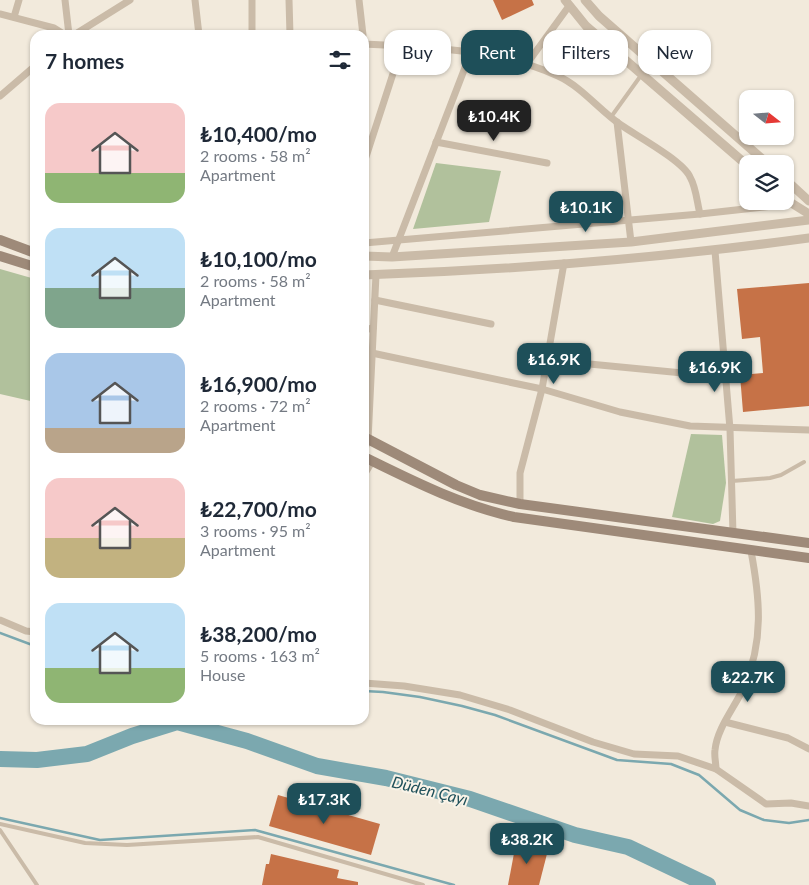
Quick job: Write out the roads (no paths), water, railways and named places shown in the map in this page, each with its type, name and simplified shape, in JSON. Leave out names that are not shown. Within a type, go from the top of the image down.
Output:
[{"type":"main road","points":[[0,240],[30,251]]},
{"type":"main road","points":[[0,256],[30,265]]},
{"type":"main road","points":[[369,440],[456,485],[480,495],[520,504],[809,543]]},
{"type":"main road","points":[[369,460],[456,501],[514,517],[809,558]]},
{"type":"street","points":[[14,17],[19,0]]},
{"type":"street","points":[[65,0],[68,30]]},
{"type":"street","points":[[82,30],[130,0]]},
{"type":"street","points":[[195,0],[198,30]]},
{"type":"street","points":[[252,0],[252,30]]},
{"type":"street","points":[[289,0],[290,30]]},
{"type":"street","points":[[359,0],[362,30]]},
{"type":"street","points":[[587,1],[599,16],[758,155]]},
{"type":"street","points":[[533,54],[567,3],[586,26],[638,71]]},
{"type":"street","points":[[0,14],[57,30]]},
{"type":"street","points":[[369,44],[384,45]]},
{"type":"street","points":[[533,67],[558,76],[617,122],[681,165],[690,176],[700,214]]},
{"type":"street","points":[[0,96],[30,70]]},
{"type":"street","points":[[369,148],[393,75]]},
{"type":"street","points":[[392,257],[462,75]]},
{"type":"street","points":[[643,75],[739,158]]},
{"type":"street","points":[[617,122],[631,242]]},
{"type":"street","points":[[436,142],[548,163]]},
{"type":"street","points":[[794,186],[809,190]]},
{"type":"street","points":[[794,187],[809,201]]},
{"type":"street","points":[[794,205],[809,214]]},
{"type":"street","points":[[369,242],[700,214],[739,208]]},
{"type":"street","points":[[369,256],[392,257],[631,242],[809,221],[809,228]]},
{"type":"street","points":[[369,275],[564,264],[715,251],[809,238]]},
{"type":"street","points":[[715,251],[724,377],[730,429],[733,534]]},
{"type":"street","points":[[520,504],[520,473],[542,389],[564,264]]},
{"type":"street","points":[[369,395],[376,275]]},
{"type":"street","points":[[375,300],[491,324]]},
{"type":"street","points":[[369,329],[373,328]]},
{"type":"street","points":[[372,352],[542,389],[620,412],[690,426],[730,429],[809,430]]},
{"type":"street","points":[[548,360],[724,377]]},
{"type":"street","points":[[716,770],[715,749],[725,722],[744,687],[759,641],[759,592],[751,551]]},
{"type":"street","points":[[0,620],[30,631]]},
{"type":"street","points":[[369,682],[460,695],[510,710],[593,742],[634,754],[678,756],[716,770],[766,804],[791,803],[809,806]]},
{"type":"street","points":[[725,722],[788,738],[809,750]]},
{"type":"lane","points":[[611,116],[641,75]]},
{"type":"lane","points":[[369,470],[374,462]]},
{"type":"lane","points":[[732,481],[770,478],[781,475],[804,462]]},
{"type":"lane","points":[[0,824],[85,843],[127,845],[258,837],[423,885]]},
{"type":"lane","points":[[0,830],[37,885]]},
{"type":"waterway","points":[[0,633],[30,644]]},
{"type":"waterway","points":[[369,691],[420,697],[495,715],[617,760],[671,764],[699,775],[740,810],[764,820],[789,823],[809,820]]},
{"type":"waterway","name":"Düden Çayı","points":[[0,759],[37,760],[87,754],[132,736],[167,725]]},
{"type":"waterway","name":"Düden Çayı","points":[[188,725],[247,741],[317,766],[386,778],[470,799],[575,835],[628,847],[708,885]]},
{"type":"waterway","points":[[0,818],[100,840],[255,830],[454,885]]}]
